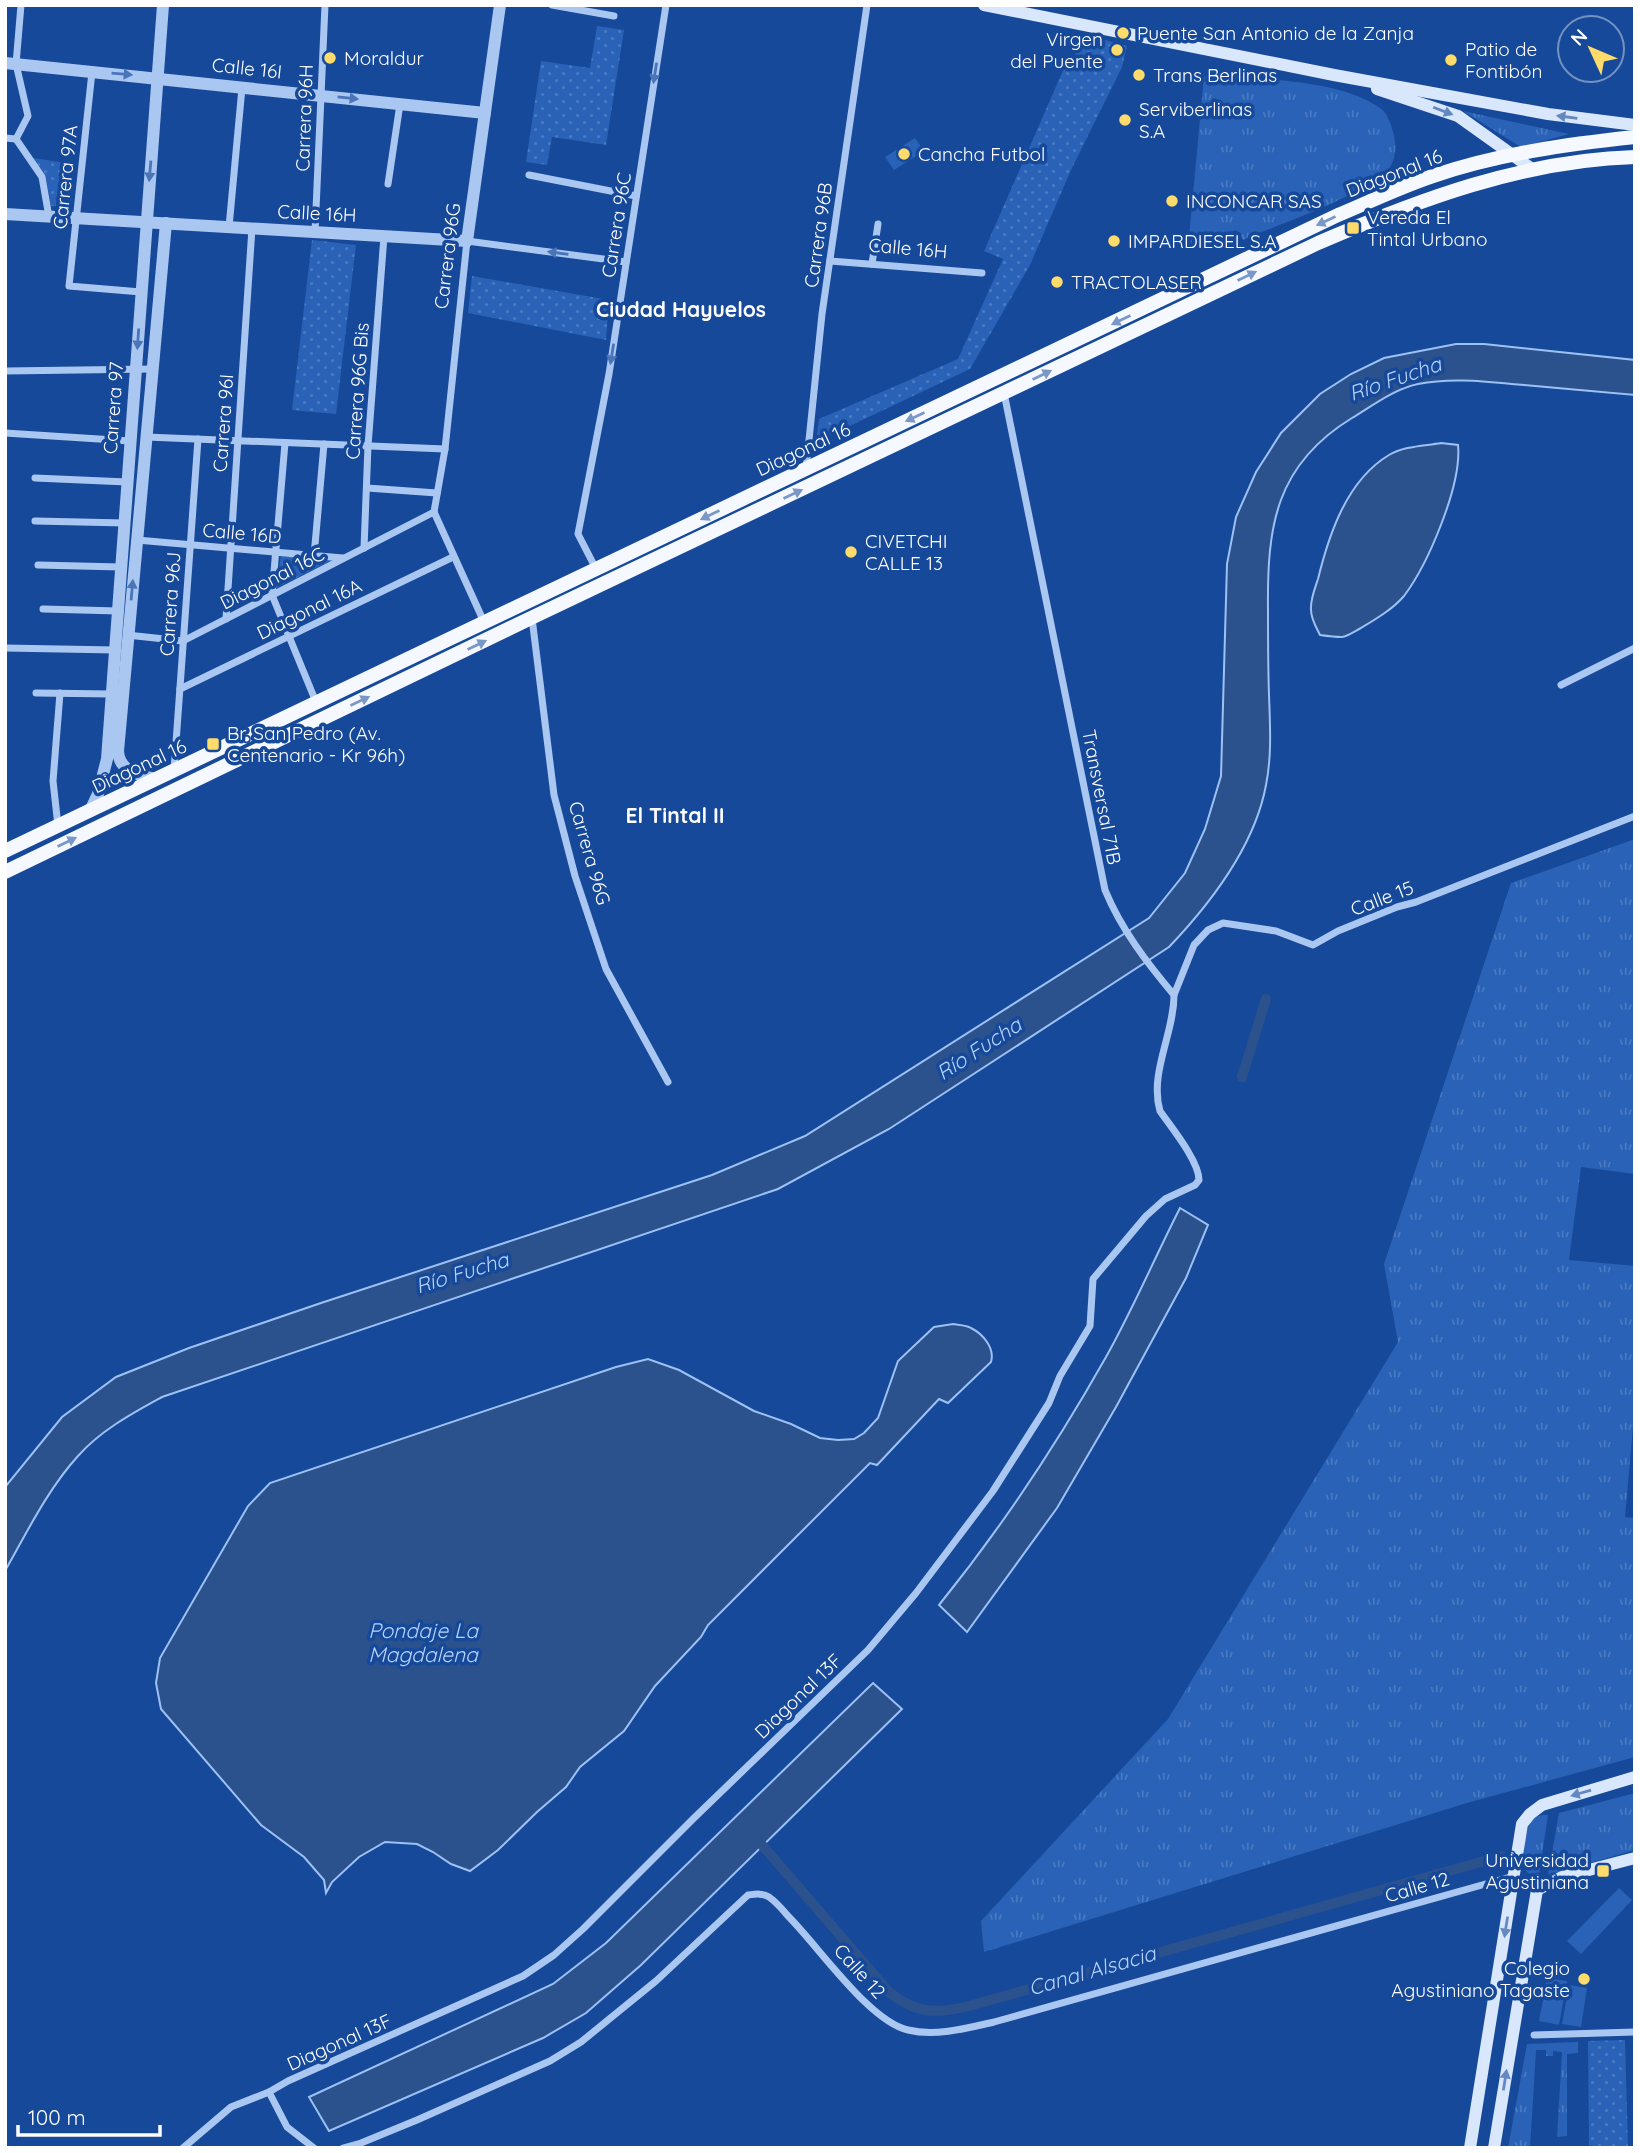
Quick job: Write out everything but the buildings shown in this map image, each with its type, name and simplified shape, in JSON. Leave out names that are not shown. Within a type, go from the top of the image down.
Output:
[{"type":"main road","points":[[984,5],[1334,75],[1548,114],[1635,125]]},
{"type":"main road","points":[[1334,75],[1445,111],[1472,125],[1532,169]]},
{"type":"main road","name":"Diagonal 16","points":[[5,850],[1338,215],[1434,176],[1513,156],[1596,141],[1635,138]]},
{"type":"main road","name":"Diagonal 16","points":[[5,872],[531,618],[1353,228],[1454,191],[1532,169],[1582,160],[1635,157]]},
{"type":"main road","points":[[1470,2148],[1519,1832],[1530,1814],[1542,1805],[1635,1777]]},
{"type":"main road","points":[[1537,1890],[1562,1877],[1635,1858]]},
{"type":"main road","points":[[1514,1876],[1537,1890]]},
{"type":"main road","points":[[1494,2148],[1537,1890]]},
{"type":"street","points":[[16,139],[28,116],[11,63],[21,5]]},
{"type":"street","name":"Carrera 97","points":[[90,811],[106,770],[115,650],[122,635],[118,611],[163,5]]},
{"type":"street","name":"Carrera 96H","points":[[315,232],[325,5]]},
{"type":"street","name":"Carrera 96G","points":[[434,512],[445,449],[467,241],[500,5]]},
{"type":"street","points":[[552,5],[614,16]]},
{"type":"street","name":"Carrera 96C","points":[[596,570],[578,534],[609,374],[666,5]]},
{"type":"street","name":"Carrera 96B","points":[[806,470],[830,261],[867,5]]},
{"type":"street","name":"Calle 16I","points":[[11,63],[485,113]]},
{"type":"street","name":"Carrera 97A","points":[[92,71],[69,286],[141,292]]},
{"type":"street","points":[[229,227],[242,88]]},
{"type":"street","points":[[388,184],[400,104]]},
{"type":"street","points":[[5,138],[16,139]]},
{"type":"street","points":[[16,139],[42,177],[49,217]]},
{"type":"street","points":[[529,175],[636,196]]},
{"type":"street","name":"Calle 16H","points":[[5,214],[467,241],[626,262]]},
{"type":"street","name":"Carrera 97","points":[[157,779],[130,771],[118,756],[122,635],[137,540],[166,223]]},
{"type":"street","points":[[872,264],[878,224]]},
{"type":"street","name":"Carrera 96I","points":[[226,619],[252,228]]},
{"type":"street","name":"Carrera 96G Bis","points":[[364,548],[368,446],[384,236]]},
{"type":"street","name":"Calle 16H","points":[[830,261],[982,273]]},
{"type":"street","points":[[5,370],[153,369]]},
{"type":"street","name":"Transversal 71B","points":[[1004,393],[1105,890],[1115,914],[1149,966],[1174,995]]},
{"type":"street","points":[[5,433],[130,441]]},
{"type":"street","points":[[146,437],[445,449]]},
{"type":"street","name":"Carrera 96J","points":[[174,771],[198,439]]},
{"type":"street","points":[[285,443],[272,595],[317,703]]},
{"type":"street","points":[[314,556],[324,444]]},
{"type":"street","points":[[34,478],[127,482]]},
{"type":"street","points":[[367,488],[437,493]]},
{"type":"street","points":[[434,512],[484,623]]},
{"type":"street","name":"Diagonal 16C","points":[[183,641],[434,512]]},
{"type":"street","points":[[35,521],[125,523]]},
{"type":"street","name":"Calle 16D","points":[[137,540],[344,558]]},
{"type":"street","name":"Diagonal 16A","points":[[180,689],[453,556]]},
{"type":"street","points":[[38,565],[121,567]]},
{"type":"street","points":[[43,609],[118,611]]},
{"type":"street","name":"Carrera 96G","points":[[531,618],[554,795],[575,876],[606,969],[668,1082]]},
{"type":"street","points":[[122,635],[183,641]]},
{"type":"street","points":[[5,648],[115,650]]},
{"type":"street","points":[[1561,685],[1635,648]]},
{"type":"street","points":[[36,693],[112,694]]},
{"type":"street","points":[[58,826],[53,781],[60,693]]},
{"type":"street","name":"Calle 15","points":[[1174,995],[1194,945],[1208,930],[1223,923],[1276,931],[1313,944],[1397,907],[1416,902],[1635,816]]},
{"type":"street","name":"Diagonal 13F","points":[[183,2148],[231,2107],[523,1976],[554,1955],[868,1650],[916,1593],[993,1491],[1049,1403],[1060,1376],[1090,1326],[1093,1279],[1146,1216],[1165,1199],[1195,1185],[1199,1180],[1194,1164],[1160,1111],[1158,1102],[1159,1068],[1169,1038],[1174,995]]},
{"type":"street","name":"Calle 12","points":[[343,2148],[417,2120],[526,2072],[582,2042],[656,1981],[748,1895],[758,1894],[770,1898],[807,1934],[873,2010],[890,2024],[909,2031],[935,2032],[994,2022],[1514,1876]]},
{"type":"street","points":[[1534,2035],[1635,2032]]},
{"type":"street","points":[[269,2092],[287,2127],[314,2148]]},
{"type":"green space","points":[[597,26],[624,30],[606,145],[552,137],[547,165],[526,162],[541,61],[590,68]]},
{"type":"green space","points":[[1102,39],[1127,46],[1122,67],[1071,170],[1030,265],[970,369],[816,442],[819,419],[958,359],[1003,259],[984,251],[1065,66],[1071,69],[1078,45],[1095,49]]},
{"type":"green space","points":[[1204,76],[1319,85],[1362,98],[1383,110],[1389,120],[1395,145],[1392,164],[1373,182],[1298,218],[1243,240],[1236,230],[1188,248]]},
{"type":"green space","points":[[1463,111],[1569,134],[1521,147]]},
{"type":"green space","name":"Cancha Futbol","points":[[915,138],[924,151],[894,170],[885,157]]},
{"type":"green space","points":[[33,158],[73,164],[71,207],[51,206],[46,179]]},
{"type":"green space","points":[[312,240],[356,245],[336,414],[292,410]]},
{"type":"green space","points":[[472,276],[609,300],[606,340],[468,313]]},
{"type":"green space","points":[[281,554],[332,560],[276,588]]},
{"type":"green space","points":[[1635,839],[1635,1174],[1581,1167],[1569,1260],[1635,1266],[1635,1404],[1625,1517],[1635,1518],[1635,1757],[1467,1803],[984,1952],[981,1921],[1168,1719],[1398,1342],[1384,1264],[1511,883]]},
{"type":"green space","points":[[1635,1793],[1635,1850],[1548,1875],[1559,1813]]},
{"type":"green space","points":[[1548,1815],[1539,1875],[1531,1876],[1523,1867],[1527,1832],[1536,1817]]},
{"type":"green space","points":[[1619,1888],[1632,1900],[1581,1954],[1567,1941]]},
{"type":"green space","points":[[1547,1978],[1567,1981],[1559,2025],[1539,2021]]},
{"type":"green space","points":[[1569,1985],[1587,1988],[1581,2027],[1562,2024]]},
{"type":"green space","points":[[1625,2040],[1628,2148],[1589,2148],[1588,2041]]},
{"type":"green space","points":[[1578,2042],[1578,2053],[1567,2054],[1567,2136],[1557,2137],[1562,2052],[1553,2051],[1553,2056],[1546,2056],[1546,2050],[1536,2050],[1530,2148],[1508,2148],[1527,2044]]},
{"type":"water","name":"Río Fucha","points":[[1456,344],[1484,344],[1635,360],[1635,395],[1471,381],[1418,384],[1392,394],[1352,418],[1326,436],[1306,456],[1291,478],[1281,500],[1270,552],[1270,751],[1260,807],[1252,830],[1229,872],[1200,912],[1169,947],[889,1129],[778,1189],[162,1397],[107,1430],[78,1456],[48,1497],[5,1571],[5,1487],[62,1417],[116,1377],[189,1348],[321,1303],[712,1175],[805,1136],[1149,918],[1185,873],[1205,829],[1221,776],[1227,564],[1236,517],[1256,472],[1281,433],[1320,394],[1351,374],[1384,358]]},
{"type":"water","points":[[1441,443],[1458,445],[1455,481],[1442,524],[1413,582],[1395,605],[1349,635],[1320,635],[1312,617],[1312,598],[1334,527],[1351,493],[1374,466],[1389,455],[1408,448]]},
{"type":"water","points":[[1180,1208],[1208,1225],[1186,1278],[1057,1508],[967,1632],[939,1605],[1007,1515],[1068,1421],[1116,1339]]},
{"type":"water","name":"Pondaje La Magdalena","points":[[953,1324],[969,1327],[984,1338],[990,1347],[991,1362],[948,1403],[939,1399],[877,1465],[870,1463],[708,1625],[701,1637],[655,1686],[624,1731],[580,1767],[566,1787],[498,1850],[470,1871],[451,1864],[417,1844],[385,1842],[359,1857],[332,1882],[326,1893],[324,1880],[304,1857],[261,1825],[161,1709],[156,1683],[160,1658],[248,1506],[270,1483],[616,1367],[648,1359],[679,1370],[754,1411],[820,1438],[854,1439],[878,1418],[898,1361],[934,1327]]},
{"type":"water","points":[[873,1683],[902,1709],[641,1965],[586,2013],[543,2038],[329,2131],[309,2097],[553,1984],[606,1943]]},
{"type":"waterway","points":[[1242,1077],[1266,999]]},
{"type":"waterway","name":"Canal Alsacia","points":[[756,1838],[889,1992],[908,2005],[937,2011],[969,2006],[1502,1856]]},
{"type":"place","name":"Puente San Antonio de la Zanja","points":[[1123,33]]},
{"type":"place","name":"Virgen del Puente","points":[[1117,50]]},
{"type":"place","name":"Moraldur","points":[[330,58]]},
{"type":"place","name":"Patio de Fontibón","points":[[1451,60]]},
{"type":"place","name":"Trans Berlinas","points":[[1139,75]]},
{"type":"place","name":"Serviberlinas S.A","points":[[1125,120]]},
{"type":"place","name":"Cancha Futbol","points":[[904,154]]},
{"type":"place","name":"INCONCAR SAS","points":[[1172,201]]},
{"type":"place","name":"Vereda El Tintal Urbano","points":[[1353,228]]},
{"type":"place","name":"IMPARDIESEL S.A","points":[[1114,241]]},
{"type":"place","name":"TRACTOLASER","points":[[1057,282]]},
{"type":"place","name":"CIVETCHI CALLE 13","points":[[851,552]]},
{"type":"place","name":"Br. San Pedro (Av. Centenario - Kr 96h)","points":[[213,744]]},
{"type":"place","name":"Universidad Agustiniana","points":[[1603,1871]]},
{"type":"place","name":"Colegio Agustiniano Tagaste","points":[[1584,1979]]},
{"type":"district","name":"Ciudad Hayuelos","points":[[681,310]]},
{"type":"district","name":"El Tintal II","points":[[675,816]]}]
